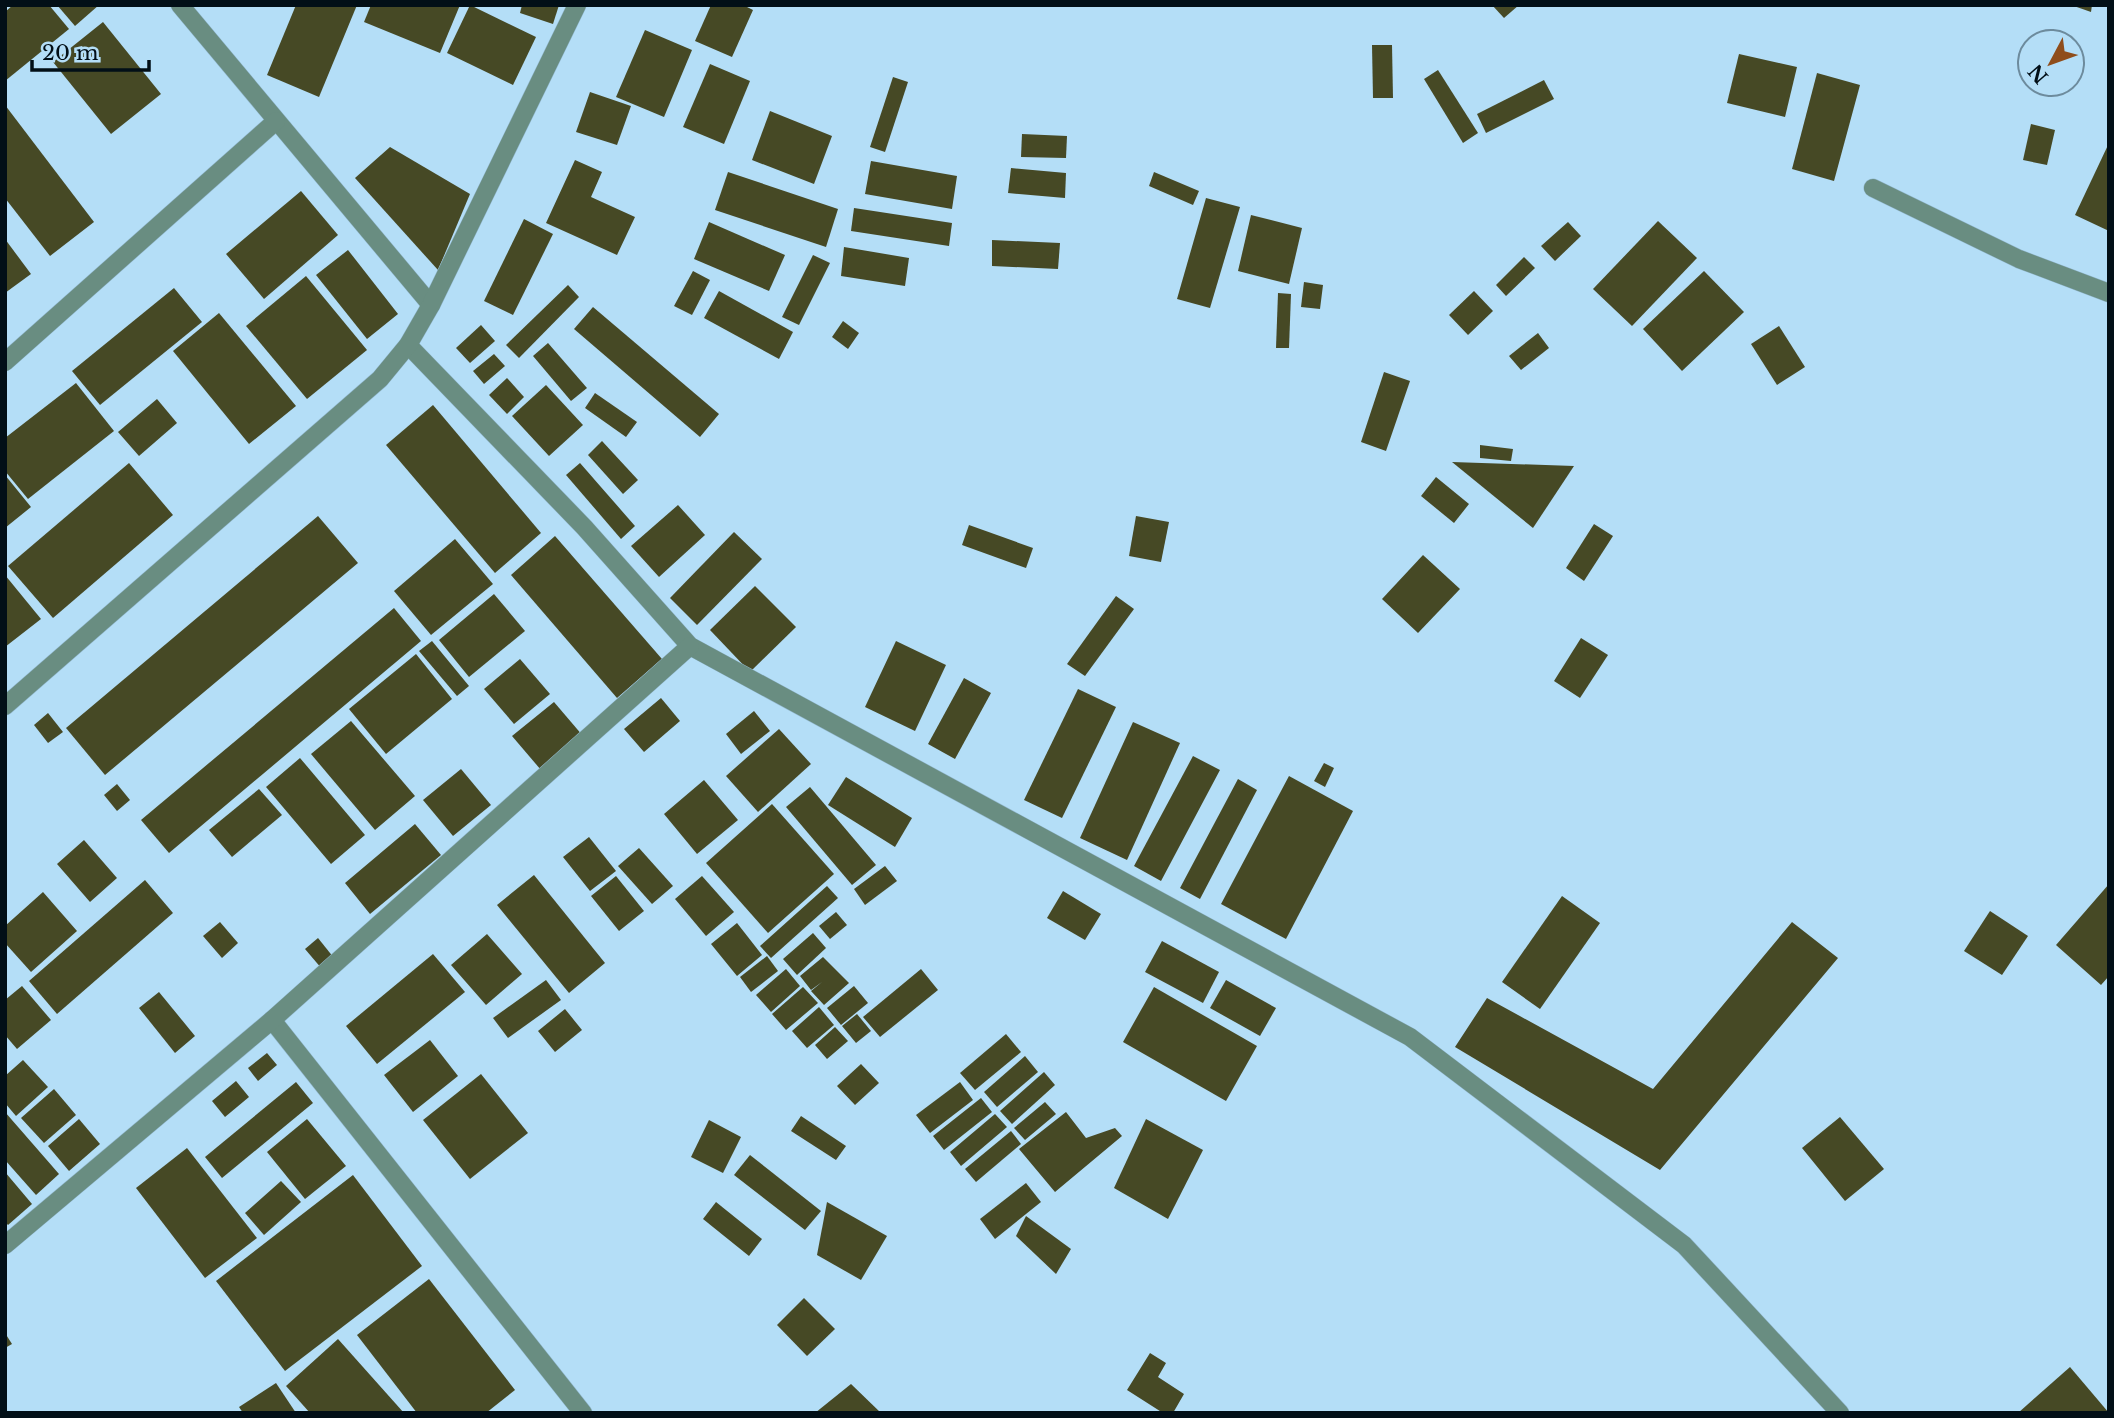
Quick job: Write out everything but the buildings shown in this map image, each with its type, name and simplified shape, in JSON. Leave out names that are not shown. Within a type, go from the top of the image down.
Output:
[{"type":"street","points":[[180,5],[431,305]]},
{"type":"street","points":[[5,706],[380,379],[408,345],[431,305],[577,5]]},
{"type":"street","points":[[5,362],[276,121]]},
{"type":"street","points":[[1873,188],[2019,259],[2109,293]]},
{"type":"street","points":[[408,345],[584,527],[690,646],[1410,1037],[1684,1245],[1840,1413]]},
{"type":"street","points":[[5,1245],[272,1020],[690,646]]},
{"type":"street","points":[[272,1020],[580,1412]]}]
